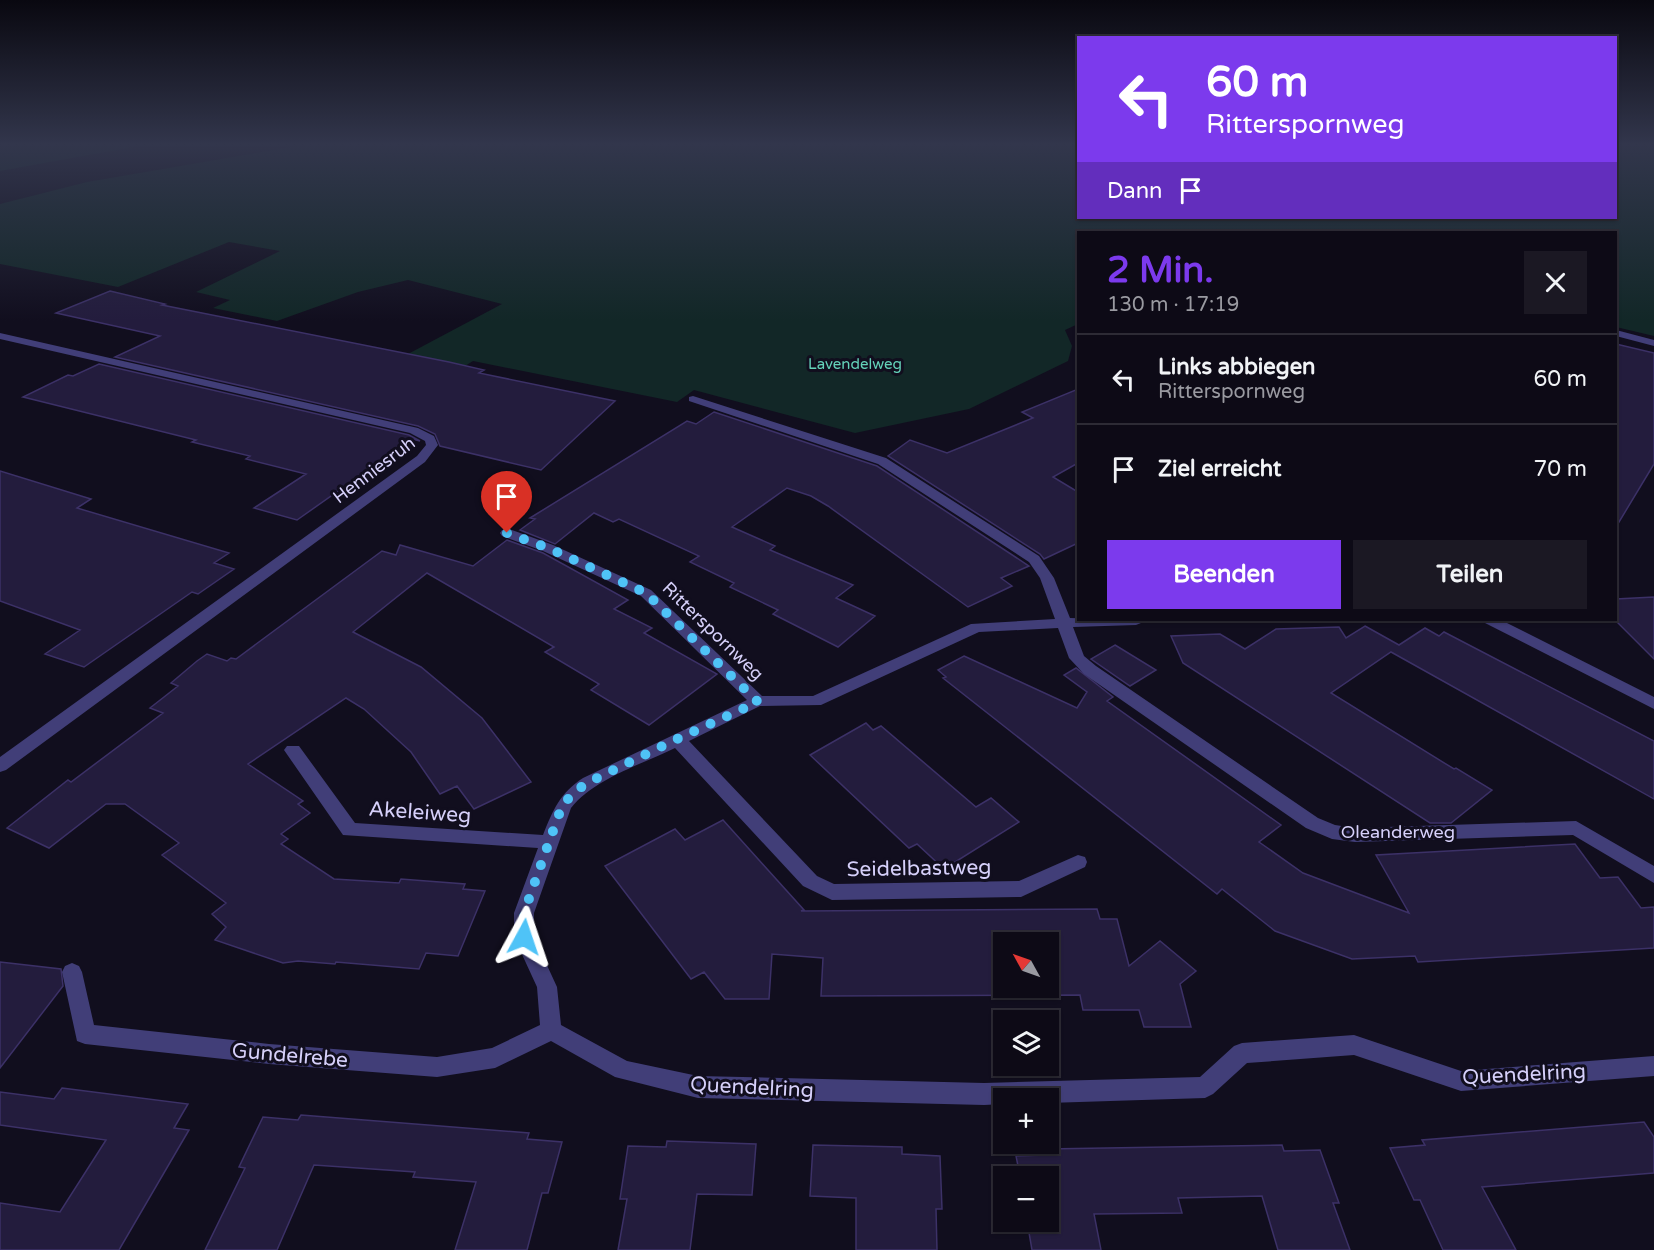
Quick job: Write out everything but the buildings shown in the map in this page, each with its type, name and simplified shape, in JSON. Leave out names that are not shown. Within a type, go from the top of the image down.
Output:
[{"type":"street","points":[[1617,333],[1654,343]]},
{"type":"street","name":"Henniesruh","points":[[0,336],[414,430],[429,436],[432,443],[431,450],[421,459],[0,766]]},
{"type":"street","points":[[693,399],[882,461],[1034,559],[1047,578],[1062,623]]},
{"type":"street","name":"Ritterspornweg","points":[[507,533],[548,548],[646,593],[758,702]]},
{"type":"street","points":[[551,1030],[547,987],[524,937],[524,913],[562,806],[574,792],[589,782],[758,702],[815,701],[976,627],[1111,621]]},
{"type":"street","points":[[1492,621],[1654,704]]},
{"type":"street","name":"Oleanderweg","points":[[1062,623],[1077,658],[1090,670],[1325,830],[1340,834],[1361,835],[1576,828],[1654,875]]},
{"type":"street","name":"Seidelbastweg","points":[[677,739],[810,880],[832,892],[1021,888],[1078,862]]},
{"type":"street","name":"Akeleiweg","points":[[293,750],[350,830],[549,842]]},
{"type":"street","name":"Gundelrebe","points":[[72,972],[85,1034],[269,1054],[437,1067],[495,1058],[551,1030]]},
{"type":"street","name":"Quendelring","points":[[551,1030],[623,1070],[698,1088],[984,1094],[1205,1088],[1242,1053],[1354,1045],[1461,1081],[1654,1066]]},
{"type":"green space","name":"Lavendelweg","points":[[0,204],[1077,204],[1077,219],[1617,219],[1617,204],[1654,204],[1654,336],[1617,327],[1617,231],[1077,231],[1077,324],[1065,330],[1072,346],[1068,361],[969,409],[855,433],[694,390],[677,402],[473,361],[465,366],[408,354],[502,304],[408,280],[358,292],[277,321],[213,308],[230,300],[196,292],[280,251],[229,242],[118,287],[0,264]]},
{"type":"route","points":[[507,533],[548,548],[646,593],[758,702],[589,782],[574,792],[562,806],[524,913],[524,937]]}]
